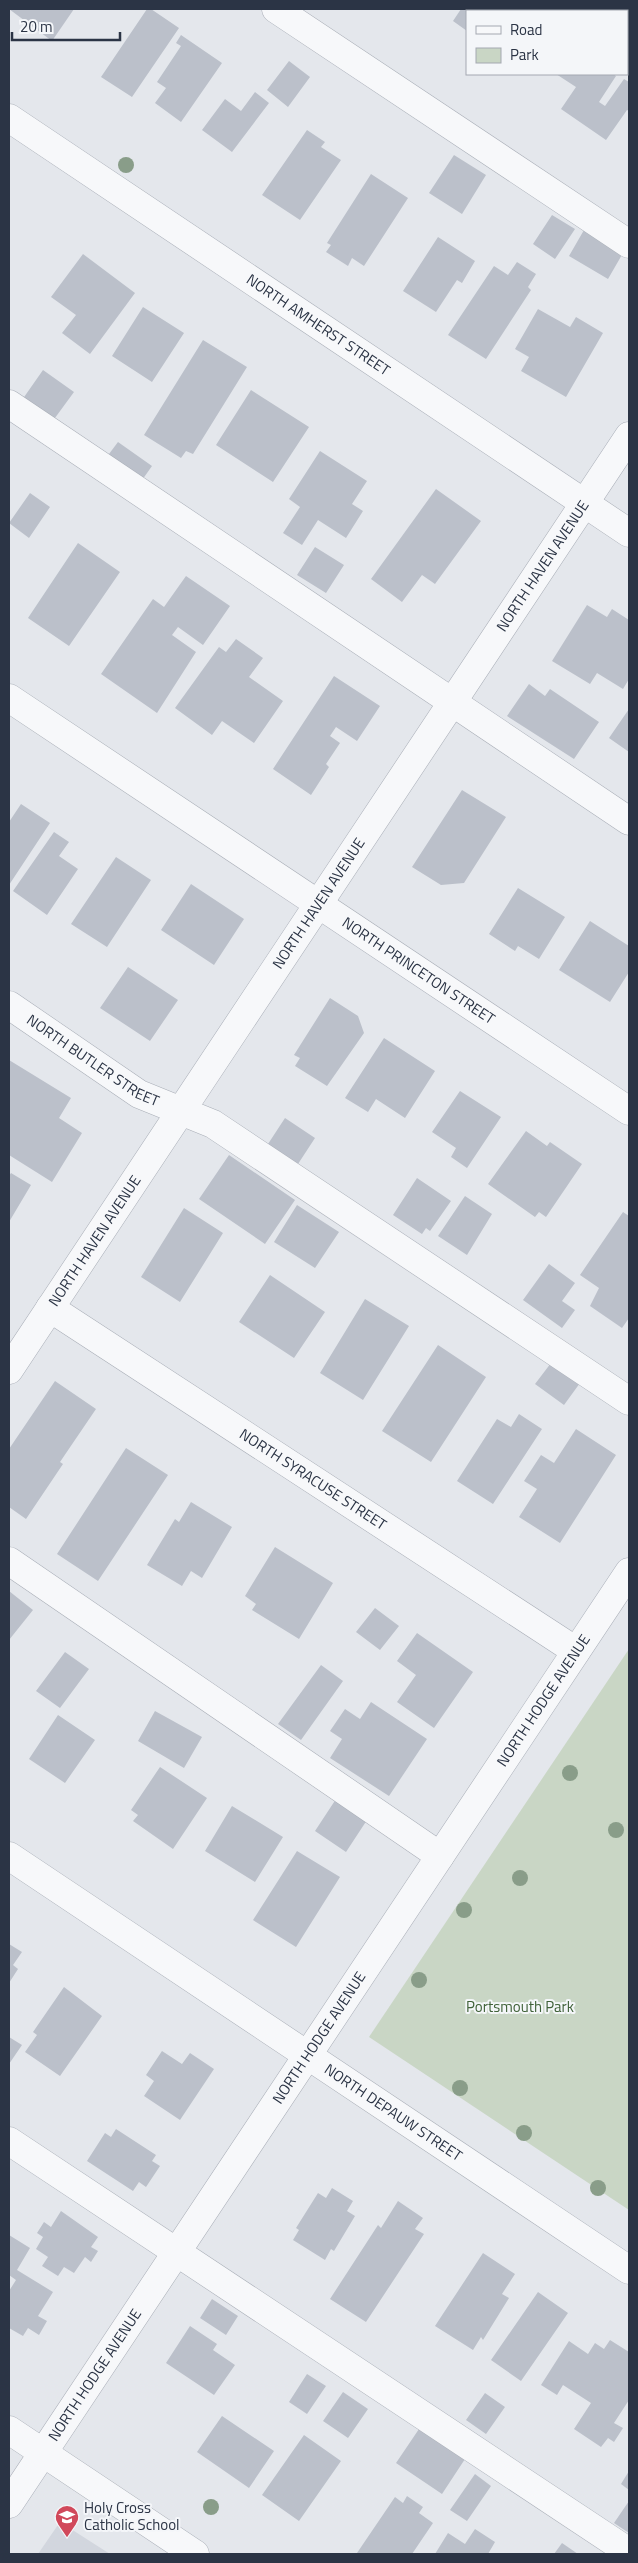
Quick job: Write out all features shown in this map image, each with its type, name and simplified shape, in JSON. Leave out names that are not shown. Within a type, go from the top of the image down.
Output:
[{"type":"street","points":[[276,9],[629,244]]},
{"type":"street","name":"NORTH AMHERST STREET","points":[[9,118],[629,533]]},
{"type":"street","points":[[9,404],[452,704],[629,821]]},
{"type":"street","name":"NORTH HAVEN AVENUE","points":[[9,1370],[629,436]]},
{"type":"street","name":"NORTH PRINCETON STREET","points":[[9,698],[629,1111]]},
{"type":"street","name":"NORTH BUTLER STREET","points":[[9,1005],[139,1094],[213,1124],[629,1401]]},
{"type":"street","name":"NORTH SYRACUSE STREET","points":[[50,1308],[576,1651]]},
{"type":"street","points":[[9,1561],[440,1856]]},
{"type":"street","name":"NORTH HODGE AVENUE","points":[[9,2504],[629,1572]]},
{"type":"street","name":"NORTH DEPAUW STREET","points":[[9,1856],[629,2270]]},
{"type":"street","points":[[9,2141],[629,2552]]},
{"type":"street","points":[[9,2430],[195,2554]]},
{"type":"shaded area","name":"Holy Cross Catholic School","points":[[60,2522],[110,2554],[38,2554]]},
{"type":"green space","name":"Portsmouth Park","points":[[629,1649],[629,2210],[369,2037]]},
{"type":"building","points":[[9,9],[74,9],[52,41]]},
{"type":"building","points":[[147,9],[151,9],[179,28],[132,97],[101,77]]},
{"type":"building","points":[[461,9],[550,9],[466,10],[466,30],[453,21]]},
{"type":"building","points":[[181,35],[222,63],[181,122],[155,103],[166,88],[157,82],[181,46],[176,43]]},
{"type":"building","points":[[289,61],[310,77],[288,107],[267,90]]},
{"type":"building","points":[[558,75],[614,75],[616,76],[599,102],[605,106],[624,79],[629,82],[629,111],[627,110],[606,140],[561,109],[576,87]]},
{"type":"building","points":[[255,92],[269,103],[232,152],[202,130],[225,99],[241,111]]},
{"type":"building","points":[[307,130],[325,142],[321,147],[341,160],[300,220],[262,195]]},
{"type":"building","points":[[454,155],[486,175],[462,214],[429,193]]},
{"type":"building","points":[[371,174],[408,198],[364,266],[352,258],[348,266],[326,252],[331,245],[327,243]]},
{"type":"building","points":[[552,215],[575,229],[555,259],[533,244]]},
{"type":"building","points":[[584,230],[623,253],[608,279],[569,256]]},
{"type":"building","points":[[438,237],[475,261],[462,283],[457,280],[436,312],[403,291]]},
{"type":"building","points":[[83,254],[135,293],[90,354],[62,333],[76,315],[51,297]]},
{"type":"building","points":[[517,262],[536,274],[528,287],[531,290],[486,359],[448,335],[494,266],[508,275]]},
{"type":"building","points":[[143,307],[184,333],[152,382],[112,356]]},
{"type":"building","points":[[538,309],[570,327],[576,317],[603,333],[566,397],[521,371],[529,357],[515,349]]},
{"type":"building","points":[[203,340],[247,367],[193,454],[186,451],[181,458],[144,435]]},
{"type":"building","points":[[43,370],[74,392],[52,422],[22,400]]},
{"type":"building","points":[[251,390],[309,427],[273,482],[216,445]]},
{"type":"building","points":[[118,442],[152,466],[140,483],[106,458]]},
{"type":"building","points":[[320,451],[367,481],[352,504],[363,511],[346,538],[318,520],[302,545],[283,533],[300,507],[289,499]]},
{"type":"building","points":[[436,489],[481,521],[435,584],[422,575],[402,602],[371,579]]},
{"type":"building","points":[[30,493],[50,507],[29,538],[9,523]]},
{"type":"building","points":[[78,543],[120,572],[69,646],[28,618]]},
{"type":"building","points":[[315,547],[344,565],[326,593],[297,575]]},
{"type":"building","points":[[186,576],[230,606],[203,645],[178,627],[172,635],[196,652],[157,713],[101,674],[153,599],[164,607]]},
{"type":"building","points":[[587,605],[607,617],[612,609],[629,620],[629,679],[623,689],[597,673],[590,684],[552,661]]},
{"type":"building","points":[[236,639],[263,658],[249,677],[283,701],[254,743],[222,721],[212,735],[175,708],[219,647],[226,652]]},
{"type":"building","points":[[334,676],[380,706],[357,741],[336,727],[330,736],[340,743],[326,764],[329,767],[311,795],[273,769]]},
{"type":"building","points":[[529,684],[545,696],[550,689],[599,722],[574,759],[507,716]]},
{"type":"building","points":[[629,709],[629,752],[609,738]]},
{"type":"building","points":[[462,790],[506,817],[464,883],[441,885],[412,867]]},
{"type":"building","points":[[21,804],[50,823],[9,885],[9,822]]},
{"type":"building","points":[[54,832],[69,842],[59,856],[78,869],[47,915],[13,891]]},
{"type":"building","points":[[116,857],[151,880],[107,947],[71,924]]},
{"type":"building","points":[[191,884],[244,919],[214,965],[161,930]]},
{"type":"building","points":[[518,888],[565,917],[539,959],[518,946],[515,951],[489,934]]},
{"type":"building","points":[[590,921],[629,946],[629,972],[610,1002],[559,970]]},
{"type":"building","points":[[128,967],[178,1000],[150,1041],[100,1008]]},
{"type":"building","points":[[330,998],[358,1016],[364,1033],[327,1086],[295,1066],[300,1058],[294,1055]]},
{"type":"building","points":[[384,1038],[435,1071],[405,1118],[376,1099],[368,1112],[345,1098]]},
{"type":"building","points":[[9,1060],[71,1098],[59,1118],[82,1133],[52,1182],[9,1155]]},
{"type":"building","points":[[460,1091],[501,1117],[467,1168],[451,1157],[456,1148],[432,1132]]},
{"type":"building","points":[[285,1118],[315,1138],[298,1164],[268,1144]]},
{"type":"building","points":[[526,1131],[547,1146],[550,1142],[582,1164],[546,1217],[539,1212],[535,1217],[488,1184]]},
{"type":"building","points":[[229,1155],[295,1200],[265,1244],[199,1199]]},
{"type":"building","points":[[11,1173],[31,1185],[9,1222],[9,1176]]},
{"type":"building","points":[[417,1178],[451,1201],[430,1231],[426,1228],[422,1234],[393,1215]]},
{"type":"building","points":[[465,1196],[492,1214],[467,1255],[438,1236]]},
{"type":"building","points":[[297,1205],[339,1232],[315,1268],[274,1242]]},
{"type":"building","points":[[184,1208],[223,1233],[180,1302],[141,1277]]},
{"type":"building","points":[[623,1212],[629,1216],[629,1318],[622,1328],[590,1306],[599,1288],[580,1275]]},
{"type":"building","points":[[549,1264],[575,1283],[562,1301],[575,1310],[562,1328],[523,1300]]},
{"type":"building","points":[[270,1275],[325,1312],[294,1358],[239,1322]]},
{"type":"building","points":[[365,1299],[409,1326],[363,1400],[320,1373]]},
{"type":"building","points":[[438,1345],[486,1377],[431,1462],[382,1431]]},
{"type":"building","points":[[551,1363],[580,1383],[564,1405],[535,1384]]},
{"type":"building","points":[[55,1381],[96,1409],[60,1462],[63,1464],[26,1519],[9,1507],[9,1449]]},
{"type":"building","points":[[519,1414],[542,1429],[493,1504],[457,1481],[497,1419],[511,1427]]},
{"type":"building","points":[[576,1429],[616,1455],[560,1543],[519,1517],[537,1489],[524,1481],[541,1455],[554,1463]]},
{"type":"building","points":[[126,1448],[168,1475],[98,1581],[57,1554]]},
{"type":"building","points":[[191,1502],[232,1527],[202,1578],[191,1571],[182,1586],[147,1565],[175,1519],[179,1522]]},
{"type":"building","points":[[275,1547],[333,1583],[299,1639],[252,1610],[256,1604],[245,1596]]},
{"type":"building","points":[[9,1591],[33,1610],[9,1640]]},
{"type":"building","points":[[375,1608],[399,1626],[380,1650],[356,1632]]},
{"type":"building","points":[[417,1633],[473,1672],[434,1728],[397,1702],[416,1675],[397,1661]]},
{"type":"building","points":[[65,1652],[89,1669],[60,1708],[36,1691]]},
{"type":"building","points":[[321,1665],[343,1681],[301,1740],[278,1724]]},
{"type":"building","points":[[371,1702],[427,1739],[389,1796],[330,1758],[342,1739],[330,1731],[345,1709],[360,1719]]},
{"type":"building","points":[[155,1711],[202,1737],[184,1768],[138,1741]]},
{"type":"building","points":[[58,1715],[95,1740],[65,1783],[29,1759]]},
{"type":"building","points":[[160,1767],[207,1798],[173,1849],[133,1821],[138,1815],[131,1810]]},
{"type":"building","points":[[338,1796],[369,1817],[346,1852],[315,1831]]},
{"type":"building","points":[[232,1806],[283,1837],[255,1882],[205,1851]]},
{"type":"building","points":[[297,1851],[340,1877],[296,1947],[253,1920]]},
{"type":"building","points":[[9,1944],[22,1952],[13,1965],[18,1969],[9,1983]]},
{"type":"building","points":[[64,1987],[102,2016],[60,2076],[25,2052],[37,2035],[33,2032]]},
{"type":"building","points":[[9,2037],[22,2045],[9,2064]]},
{"type":"building","points":[[162,2051],[182,2064],[190,2053],[214,2069],[180,2120],[144,2096],[154,2081],[146,2075]]},
{"type":"building","points":[[116,2129],[156,2155],[152,2161],[160,2166],[146,2187],[139,2182],[133,2191],[87,2161],[105,2133],[111,2137]]},
{"type":"building","points":[[332,2188],[353,2201],[347,2211],[355,2216],[334,2251],[331,2249],[325,2260],[293,2240],[299,2230],[296,2228],[318,2193],[326,2198]]},
{"type":"building","points":[[398,2201],[423,2218],[415,2229],[424,2234],[366,2322],[330,2299],[378,2225],[381,2228]]},
{"type":"building","points":[[61,2211],[98,2237],[91,2247],[98,2251],[91,2262],[85,2257],[74,2273],[64,2267],[58,2276],[42,2266],[48,2257],[36,2249],[43,2237],[37,2233],[44,2222],[51,2227]]},
{"type":"building","points":[[9,2235],[30,2248],[17,2270],[53,2292],[38,2316],[47,2321],[39,2335],[28,2328],[23,2336],[9,2328],[9,2291],[16,2280],[9,2275]]},
{"type":"building","points":[[483,2253],[515,2274],[502,2294],[509,2298],[483,2340],[481,2337],[473,2350],[435,2326]]},
{"type":"building","points":[[538,2292],[568,2313],[521,2381],[491,2360]]},
{"type":"building","points":[[212,2299],[238,2316],[226,2335],[200,2318]]},
{"type":"building","points":[[190,2326],[217,2344],[213,2350],[235,2365],[214,2395],[166,2363]]},
{"type":"building","points":[[610,2340],[629,2352],[629,2400],[614,2423],[623,2428],[614,2442],[608,2438],[601,2447],[574,2429],[591,2403],[563,2385],[557,2395],[541,2385],[569,2341],[588,2354],[595,2343],[604,2349]]},
{"type":"building","points":[[307,2374],[326,2386],[307,2414],[289,2402]]},
{"type":"building","points":[[343,2392],[368,2409],[348,2438],[323,2421]]},
{"type":"building","points":[[485,2393],[505,2407],[486,2434],[466,2420]]},
{"type":"building","points":[[222,2416],[274,2451],[249,2488],[197,2452]]},
{"type":"building","points":[[419,2429],[465,2459],[442,2494],[396,2463]]},
{"type":"building","points":[[304,2435],[341,2461],[299,2521],[262,2495]]},
{"type":"building","points":[[629,2471],[629,2490],[621,2484]]},
{"type":"building","points":[[475,2474],[491,2486],[467,2521],[450,2510]]},
{"type":"building","points":[[407,2496],[423,2507],[419,2513],[433,2523],[412,2554],[357,2553],[395,2497],[403,2503]]},
{"type":"building","points":[[629,2501],[629,2533],[614,2523]]},
{"type":"building","points":[[475,2529],[495,2542],[488,2554],[435,2554],[448,2533],[465,2544]]},
{"type":"building","points":[[562,2543],[578,2554],[554,2554]]},
{"type":"place","name":"Holy Cross Catholic School","points":[[67,2538]]}]
